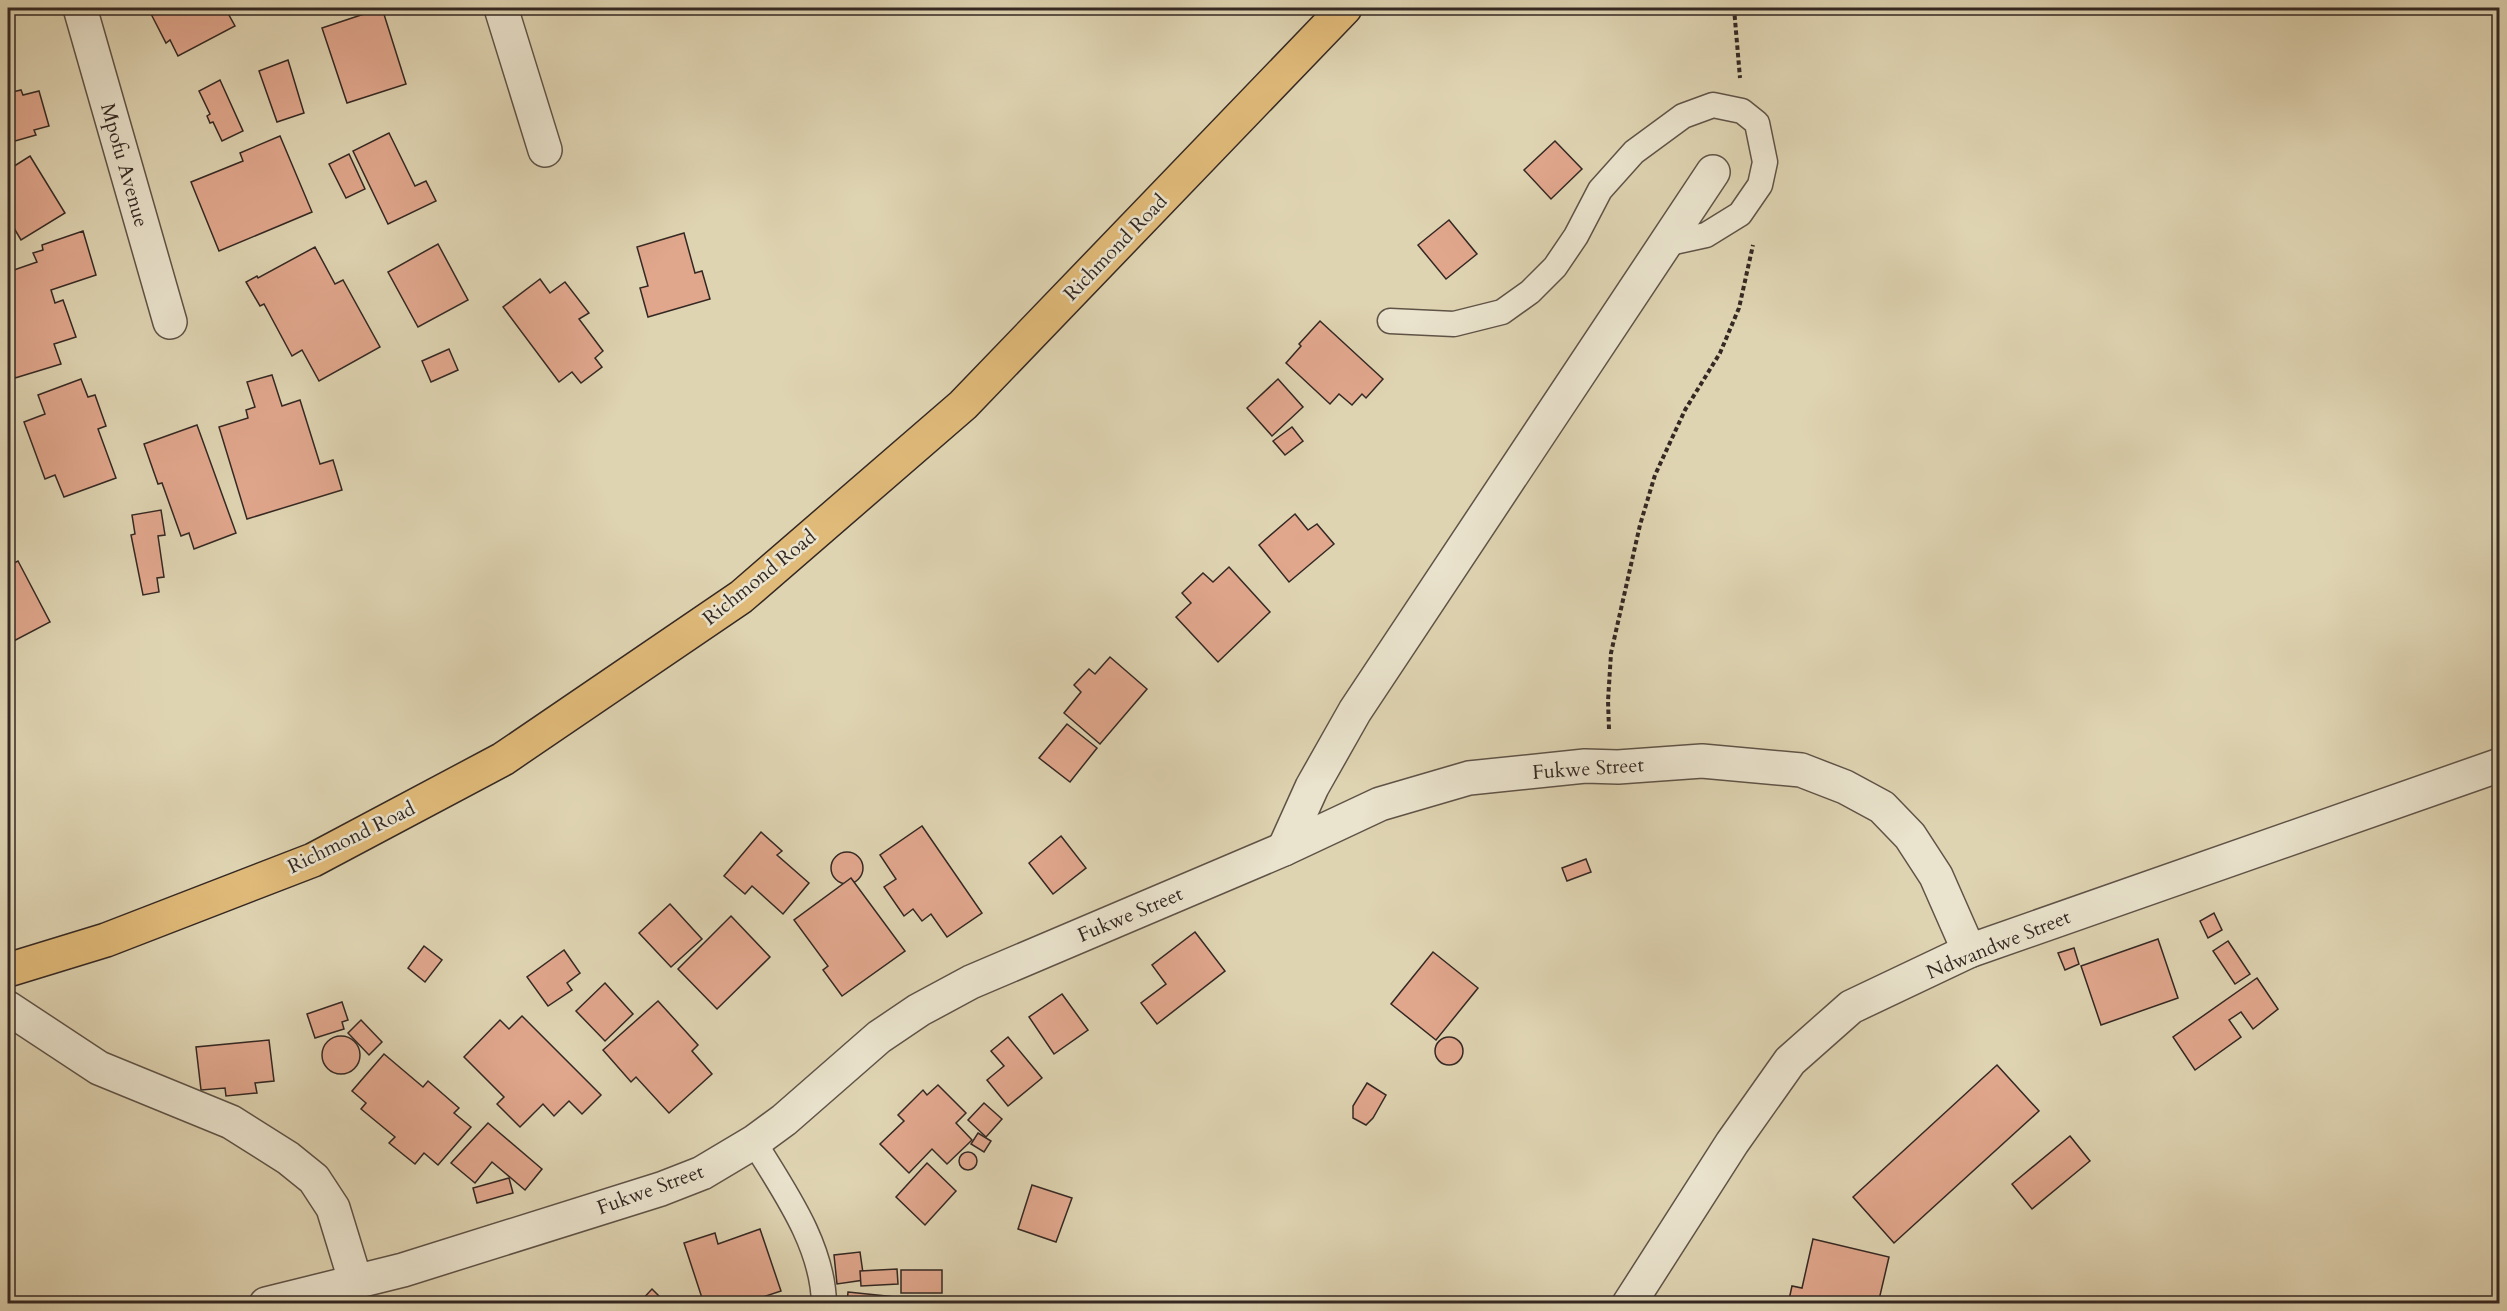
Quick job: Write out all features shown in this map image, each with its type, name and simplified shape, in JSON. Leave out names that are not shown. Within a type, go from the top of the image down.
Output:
[{"type":"highway","name":"Richmond Road","points":[[8,970],[106,940],[313,860],[503,759],[741,597],[963,405],[1345,8]]},
{"type":"street","name":"Mpofu Avenue","points":[[80,8],[170,322]]},
{"type":"street","points":[[501,8],[545,150]]},
{"type":"street","points":[[1284,849],[1312,787],[1355,711],[1713,172]]},
{"type":"street","name":"Fukwe Street","points":[[267,1304],[356,1283],[661,1189],[702,1173],[754,1142],[784,1120],[879,1037],[919,1010],[971,982],[1284,849],[1380,804],[1469,778],[1585,766],[1618,767],[1702,761],[1802,770],[1845,786],[1881,807],[1910,836],[1936,876],[1969,951]]},
{"type":"street","name":"Ndwandwe Street","points":[[1629,1304],[1732,1143],[1790,1061],[1851,1007],[1969,951],[2499,765]]},
{"type":"street","points":[[8,1008],[99,1068],[231,1122],[288,1158],[314,1179],[333,1208],[356,1283]]},
{"type":"lane","points":[[1390,321],[1454,324],[1502,312],[1530,292],[1555,267],[1576,236],[1600,190],[1634,152],[1683,116],[1713,105],[1742,111],[1757,123],[1765,162],[1760,185],[1740,214],[1706,235],[1665,244]]},
{"type":"lane","points":[[754,1142],[800,1219],[823,1284],[824,1304]]},
{"type":"path","points":[[1734,8],[1742,111]]},
{"type":"path","points":[[1618,767],[1608,719],[1611,653],[1640,525],[1655,475],[1685,410],[1719,353],[1739,308],[1754,242]]},
{"type":"building","points":[[8,8],[20,8],[8,13]]},
{"type":"building","points":[[154,8],[225,8],[235,26],[178,56],[170,40],[166,43],[149,10]]},
{"type":"building","points":[[382,8],[406,84],[347,103],[322,28]]},
{"type":"building","points":[[288,60],[304,113],[277,122],[259,71]]},
{"type":"building","points":[[220,80],[243,131],[222,141],[213,122],[210,123],[207,116],[210,114],[199,91]]},
{"type":"building","points":[[21,90],[23,95],[39,91],[49,126],[34,130],[36,135],[8,143],[8,93]]},
{"type":"building","points":[[389,133],[415,186],[426,181],[436,201],[388,224],[353,151]]},
{"type":"building","points":[[280,136],[312,212],[219,251],[191,182],[243,161],[240,153]]},
{"type":"building","points":[[1555,141],[1582,169],[1551,199],[1524,170]]},
{"type":"building","points":[[349,154],[365,189],[346,198],[329,164]]},
{"type":"building","points":[[30,156],[65,213],[21,240],[8,218],[8,170]]},
{"type":"building","points":[[1449,220],[1477,254],[1446,279],[1418,245]]},
{"type":"building","points":[[83,231],[96,275],[51,290],[55,303],[63,300],[76,337],[54,344],[61,364],[15,378],[8,353],[8,272],[37,262],[33,253],[43,250],[42,245]]},
{"type":"building","points":[[684,233],[695,273],[702,271],[710,299],[648,317],[640,288],[648,286],[637,247]]},
{"type":"building","points":[[438,244],[468,300],[418,327],[388,272]]},
{"type":"building","points":[[315,247],[335,284],[343,280],[380,347],[319,381],[302,350],[292,356],[264,304],[260,306],[246,282],[257,276],[258,278]]},
{"type":"building","points":[[540,279],[550,293],[565,282],[589,313],[579,319],[603,351],[595,358],[602,367],[581,383],[572,372],[559,382],[503,307]]},
{"type":"building","points":[[1320,321],[1383,379],[1366,398],[1362,394],[1352,405],[1339,394],[1330,404],[1286,363],[1301,346],[1299,344]]},
{"type":"building","points":[[449,349],[458,370],[431,382],[422,361]]},
{"type":"building","points":[[272,375],[282,406],[300,400],[320,464],[333,460],[342,490],[247,519],[219,427],[248,418],[246,410],[255,407],[247,382]]},
{"type":"building","points":[[81,379],[88,397],[95,395],[106,426],[98,429],[116,478],[64,497],[55,475],[45,479],[24,422],[45,414],[38,395]]},
{"type":"building","points":[[1278,379],[1303,407],[1272,436],[1247,408]]},
{"type":"building","points":[[197,425],[236,533],[194,549],[189,533],[181,536],[162,483],[158,484],[144,444]]},
{"type":"building","points":[[1292,427],[1303,441],[1285,455],[1273,441]]},
{"type":"building","points":[[161,510],[165,535],[158,536],[164,577],[157,578],[159,592],[143,595],[131,535],[135,534],[132,515]]},
{"type":"building","points":[[1295,514],[1308,530],[1317,524],[1334,544],[1289,582],[1259,545]]},
{"type":"building","points":[[18,561],[50,622],[8,644],[8,566]]},
{"type":"building","points":[[1229,567],[1270,612],[1218,662],[1176,617],[1191,603],[1182,593],[1203,573],[1213,582]]},
{"type":"building","points":[[1110,657],[1147,689],[1100,744],[1064,713],[1081,692],[1074,685],[1089,669],[1095,674]]},
{"type":"building","points":[[1067,724],[1097,748],[1070,782],[1039,758]]},
{"type":"building","points":[[922,826],[982,913],[947,937],[931,914],[922,921],[913,909],[904,916],[884,887],[896,879],[880,855]]},
{"type":"building","points":[[761,832],[782,851],[777,855],[809,883],[783,914],[752,886],[745,894],[724,876]]},
{"type":"building","points":[[1061,836],[1086,868],[1053,894],[1029,863]]},
{"type":"building","points":[[847,852],[858,857],[863,868],[858,879],[847,884],[836,879],[831,868],[836,857]]},
{"type":"building","points":[[1586,859],[1591,872],[1567,881],[1562,868]]},
{"type":"building","points":[[851,878],[905,951],[842,996],[823,970],[828,966],[794,920]]},
{"type":"building","points":[[670,904],[702,939],[671,967],[639,933]]},
{"type":"building","points":[[2214,913],[2222,930],[2208,938],[2200,921]]},
{"type":"building","points":[[731,916],[770,957],[717,1009],[678,969]]},
{"type":"building","points":[[1195,932],[1225,971],[1157,1024],[1141,1003],[1166,984],[1152,965]]},
{"type":"building","points":[[2158,939],[2178,998],[2101,1025],[2081,966]]},
{"type":"building","points":[[2228,941],[2250,974],[2235,984],[2213,951]]},
{"type":"building","points":[[424,946],[442,960],[425,982],[408,968]]},
{"type":"building","points":[[2074,948],[2079,964],[2065,970],[2058,953]]},
{"type":"building","points":[[564,950],[580,973],[567,983],[572,990],[548,1006],[527,977]]},
{"type":"building","points":[[1433,952],[1478,988],[1436,1040],[1391,1004]]},
{"type":"building","points":[[2257,978],[2278,1009],[2253,1029],[2241,1012],[2229,1020],[2241,1037],[2195,1070],[2173,1037]]},
{"type":"building","points":[[605,983],[633,1014],[605,1041],[576,1011]]},
{"type":"building","points":[[1062,994],[1088,1030],[1054,1054],[1029,1017]]},
{"type":"building","points":[[658,1001],[698,1045],[692,1051],[712,1074],[669,1113],[636,1077],[631,1082],[603,1050]]},
{"type":"building","points":[[342,1002],[348,1020],[342,1022],[344,1029],[315,1038],[307,1014]]},
{"type":"building","points":[[522,1016],[601,1095],[582,1114],[569,1101],[554,1116],[543,1104],[520,1127],[497,1104],[504,1097],[464,1057],[500,1020],[509,1029]]},
{"type":"building","points":[[361,1020],[382,1042],[369,1055],[348,1033]]},
{"type":"building","points":[[341,1036],[355,1041],[360,1055],[355,1069],[341,1074],[327,1069],[322,1055],[327,1041]]},
{"type":"building","points":[[1008,1037],[1042,1078],[1008,1106],[987,1080],[1004,1066],[991,1051]]},
{"type":"building","points":[[1449,1037],[1459,1041],[1463,1051],[1459,1061],[1449,1065],[1439,1061],[1435,1051],[1439,1041]]},
{"type":"building","points":[[269,1040],[274,1081],[255,1083],[257,1093],[226,1096],[225,1088],[201,1090],[196,1047]]},
{"type":"building","points":[[384,1054],[423,1087],[428,1081],[459,1108],[454,1113],[471,1127],[438,1165],[424,1153],[415,1164],[389,1143],[395,1137],[361,1109],[366,1103],[352,1091]]},
{"type":"building","points":[[1997,1065],[2039,1111],[1894,1243],[1853,1197]]},
{"type":"building","points":[[1367,1083],[1386,1095],[1373,1118],[1366,1125],[1353,1118],[1353,1106]]},
{"type":"building","points":[[938,1085],[966,1113],[956,1123],[972,1140],[947,1164],[932,1149],[909,1173],[880,1144],[904,1121],[898,1115],[923,1090],[927,1095]]},
{"type":"building","points":[[984,1103],[1002,1119],[986,1137],[968,1120]]},
{"type":"building","points":[[488,1123],[542,1169],[525,1190],[492,1162],[475,1183],[451,1163]]},
{"type":"building","points":[[978,1133],[991,1141],[984,1152],[971,1144]]},
{"type":"building","points":[[2070,1136],[2090,1161],[2032,1209],[2012,1184]]},
{"type":"building","points":[[964,1152],[972,1152],[977,1157],[975,1168],[964,1170],[959,1165],[959,1157]]},
{"type":"building","points":[[927,1163],[956,1191],[925,1225],[896,1197]]},
{"type":"building","points":[[509,1178],[513,1193],[477,1203],[473,1188]]},
{"type":"building","points":[[1032,1185],[1072,1198],[1056,1242],[1018,1229]]},
{"type":"building","points":[[760,1229],[781,1291],[742,1304],[704,1304],[684,1243],[715,1233],[718,1244]]},
{"type":"building","points":[[1813,1239],[1889,1257],[1878,1304],[1788,1304],[1792,1286],[1802,1288]]},
{"type":"building","points":[[860,1252],[864,1280],[837,1284],[834,1255]]},
{"type":"building","points":[[897,1269],[898,1284],[861,1286],[860,1271]]},
{"type":"building","points":[[901,1270],[942,1270],[942,1293],[901,1293]]},
{"type":"building","points":[[652,1289],[667,1304],[638,1304]]},
{"type":"building","points":[[848,1292],[905,1298],[904,1304],[847,1304]]},
{"type":"building","points":[[907,1298],[938,1302],[938,1304],[906,1304]]}]
